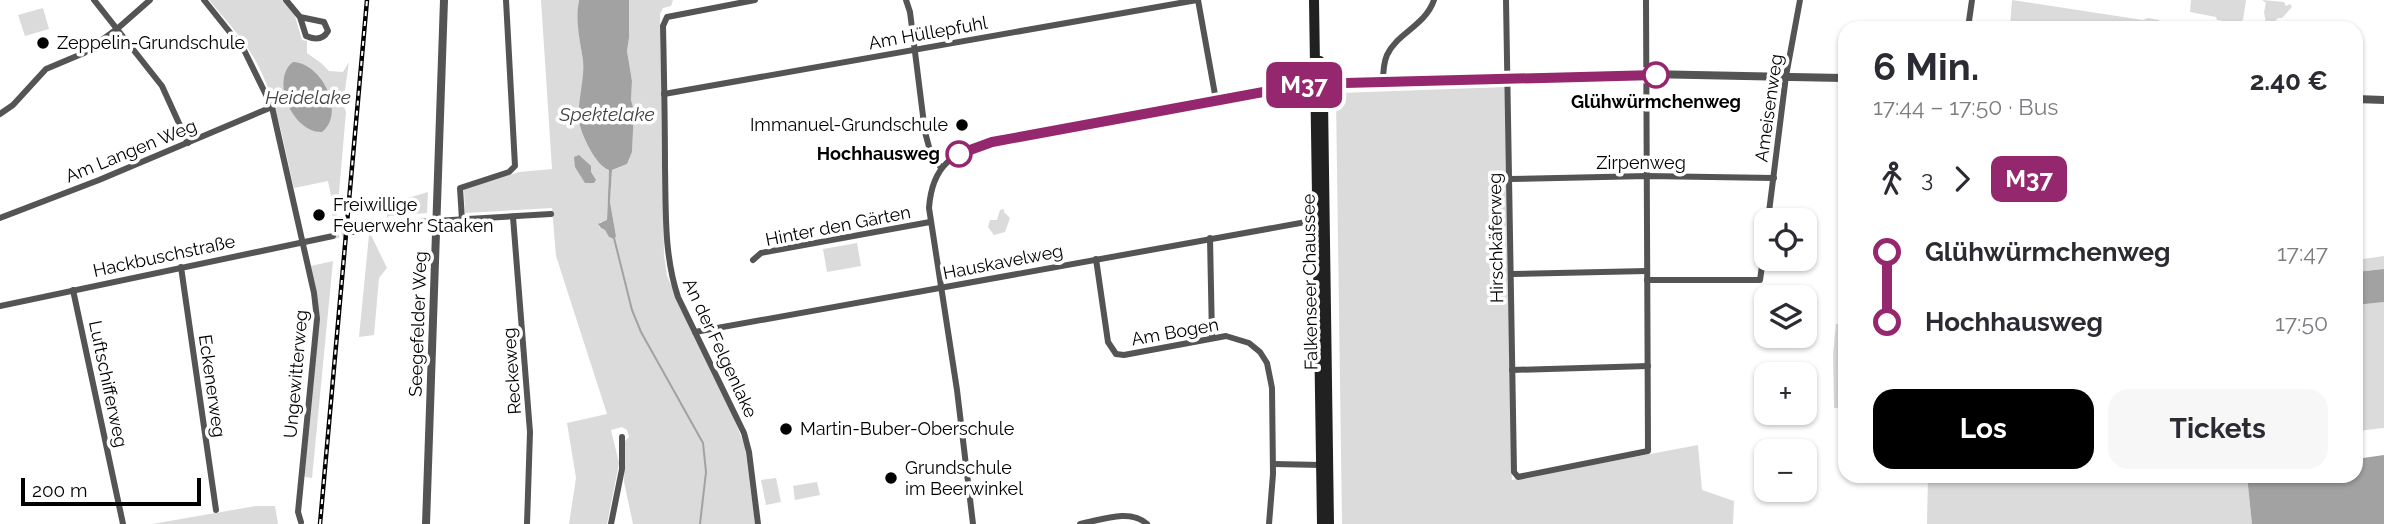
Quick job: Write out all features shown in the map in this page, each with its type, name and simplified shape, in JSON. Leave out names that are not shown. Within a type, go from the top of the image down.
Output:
[{"type":"main road","name":"Falkenseer Chaussee","points":[[1314,0],[1319,84],[1325,465],[1329,524]]},
{"type":"main road","name":"Falkenseer Chaussee","points":[[1322,524],[1325,465]]},
{"type":"street","points":[[94,0],[162,86],[188,142]]},
{"type":"street","points":[[0,114],[17,101],[46,69],[79,56],[117,29],[150,0]]},
{"type":"street","name":"Ungewitterweg","points":[[204,0],[244,50],[272,107],[314,293],[317,319],[298,512],[301,522]]},
{"type":"street","points":[[286,0],[300,17],[306,36],[325,36],[328,31],[324,22],[300,17]]},
{"type":"street","name":"Seegefelder Weg","points":[[426,524],[444,0]]},
{"type":"street","points":[[462,220],[460,188],[509,172],[515,166],[506,0]]},
{"type":"street","name":"An der Felgenlake","points":[[755,0],[667,17],[663,26],[667,255],[670,274],[678,297],[744,433],[758,524]]},
{"type":"street","points":[[906,0],[910,12],[925,132],[929,147],[941,168]]},
{"type":"street","points":[[1197,0],[1216,100]]},
{"type":"street","name":"Am Hüllepfuhl","points":[[664,94],[1197,0]]},
{"type":"street","points":[[1382,83],[1387,55],[1393,46],[1424,19],[1434,0]]},
{"type":"street","name":"Hirschkäferweg","points":[[1506,0],[1515,476],[1648,451],[1647,366]]},
{"type":"street","points":[[1512,370],[1647,366],[1646,0]]},
{"type":"street","name":"Ameisenweg","points":[[1770,208],[1786,76],[1800,0]]},
{"type":"street","points":[[1969,21],[1972,0]]},
{"type":"street","points":[[973,524],[942,288],[930,222],[930,193],[941,168],[959,154],[992,142],[1216,100],[1319,84],[1647,74],[1838,78]]},
{"type":"street","points":[[2363,99],[2384,100]]},
{"type":"street","name":"Am Langen Weg","points":[[0,218],[272,107]]},
{"type":"street","name":"Zirpenweg","points":[[1509,179],[1647,176],[1774,178]]},
{"type":"street","points":[[353,232],[401,223],[551,214]]},
{"type":"street","name":"Reckeweg","points":[[513,217],[530,432],[527,524]]},
{"type":"street","name":"Hauskavelweg","points":[[695,332],[1321,220]]},
{"type":"street","name":"Hinter den Gärten","points":[[752,260],[761,253],[930,222]]},
{"type":"street","name":"Hackbuschstraße","points":[[0,306],[333,236]]},
{"type":"street","points":[[1210,238],[1212,337]]},
{"type":"street","name":"Am Bogen","points":[[1096,259],[1108,342],[1116,354],[1124,355],[1226,336],[1249,344],[1267,363],[1272,388],[1274,464],[1269,524]]},
{"type":"street","name":"Eckenerweg","points":[[181,267],[216,510]]},
{"type":"street","points":[[1511,275],[1647,271]]},
{"type":"street","points":[[1647,279],[1760,280],[1761,271]]},
{"type":"street","name":"Luftschifferweg","points":[[73,290],[123,524]]},
{"type":"street","points":[[611,524],[622,469],[622,437]]},
{"type":"street","points":[[1274,464],[1325,465]]},
{"type":"street","points":[[1080,524],[1128,515],[1141,518],[1147,524]]},
{"type":"shaded area","points":[[209,0],[282,0],[294,13],[302,40],[307,41],[307,53],[329,71],[343,72],[349,62],[343,104],[346,112],[336,227],[331,228],[333,206],[328,181],[294,188],[278,117],[266,82],[245,44]]},
{"type":"shaded area","points":[[541,0],[579,0],[578,22],[584,68],[579,121],[594,156],[609,170],[607,220],[600,222],[599,227],[605,230],[610,238],[616,236],[610,202],[612,170],[627,164],[632,152],[634,111],[627,51],[629,0],[673,0],[671,6],[663,8],[660,14],[664,254],[667,276],[732,413],[745,447],[755,524],[633,524],[624,482],[625,441],[629,437],[627,430],[622,427],[611,430],[619,463],[607,524],[569,524],[576,478],[567,423],[607,414],[556,256],[552,208],[465,213],[464,189],[519,172],[552,169]]},
{"type":"shaded area","points":[[2012,0],[2143,20],[2159,20],[2159,21],[2010,21]]},
{"type":"shaded area","points":[[2191,0],[2246,0],[2241,21],[2217,20],[2216,17],[2190,12]]},
{"type":"shaded area","points":[[2262,0],[2284,2],[2286,6],[2290,4],[2292,7],[2282,18],[2266,21],[2266,3]]},
{"type":"shaded area","points":[[43,8],[49,29],[25,36],[18,15]]},
{"type":"shaded area","points":[[1505,87],[1512,480],[1698,445],[1702,490],[1734,501],[1733,524],[1342,524],[1336,98],[1340,93]]},
{"type":"shaded area","points":[[428,192],[427,213],[387,218],[388,204]]},
{"type":"shaded area","points":[[1004,209],[1010,218],[1005,232],[994,235],[988,227],[990,220],[997,220],[1000,210]]},
{"type":"shaded area","points":[[369,235],[387,268],[379,278],[374,335],[359,337]]},
{"type":"shaded area","points":[[857,243],[861,266],[827,272],[823,249]]},
{"type":"shaded area","points":[[2384,256],[2384,269],[2363,271],[2363,259]]},
{"type":"shaded area","points":[[333,261],[312,478],[305,477],[304,473],[318,334],[311,266]]},
{"type":"shaded area","points":[[2384,302],[2384,428],[2363,430],[2363,304]]},
{"type":"shaded area","points":[[1836,324],[1838,408],[1834,408],[1833,354]]},
{"type":"shaded area","points":[[776,478],[781,502],[766,505],[761,480]]},
{"type":"shaded area","points":[[817,482],[820,495],[795,500],[793,486]]},
{"type":"shaded area","points":[[1928,483],[2248,483],[2252,524],[1927,524]]},
{"type":"shaded area","points":[[256,506],[275,506],[278,524],[152,524]]},
{"type":"water","name":"Spektelake","points":[[579,0],[629,0],[627,51],[634,111],[632,152],[627,164],[612,170],[610,202],[616,236],[614,239],[598,224],[607,220],[609,170],[599,163],[590,149],[579,121],[583,60],[578,23]]},
{"type":"water","name":"Heidelake","points":[[293,62],[313,71],[327,90],[332,113],[329,124],[322,132],[311,130],[302,124],[288,104],[284,80],[286,70]]},
{"type":"water","points":[[579,155],[591,166],[596,180],[594,183],[585,183],[575,167],[574,157]]},
{"type":"water","points":[[2384,269],[2384,302],[2363,304],[2363,271]]},
{"type":"water","points":[[2384,455],[2384,524],[2252,524],[2248,483],[2363,483],[2363,458]]},
{"type":"waterway","points":[[614,238],[632,310],[641,332],[703,443],[706,472],[700,524]]},
{"type":"tunnel","points":[[333,236],[353,232]]},
{"type":"railway","points":[[320,524],[367,0]]},
{"type":"bus line","name":"M37","points":[[959,154],[992,142],[1307,84],[1656,75]]},
{"type":"place","name":"Zeppelin-Grundschule","points":[[43,43]]},
{"type":"place","name":"Glühwürmchenweg","points":[[1656,75]]},
{"type":"place","name":"Immanuel-Grundschule","points":[[962,125]]},
{"type":"place","name":"Hochhausweg","points":[[959,154]]},
{"type":"place","name":"Freiwillige Feuerwehr Staaken","points":[[319,215]]},
{"type":"place","name":"Martin-Buber-Oberschule","points":[[786,429]]},
{"type":"place","name":"Grundschule im Beerwinkel","points":[[891,478]]}]
